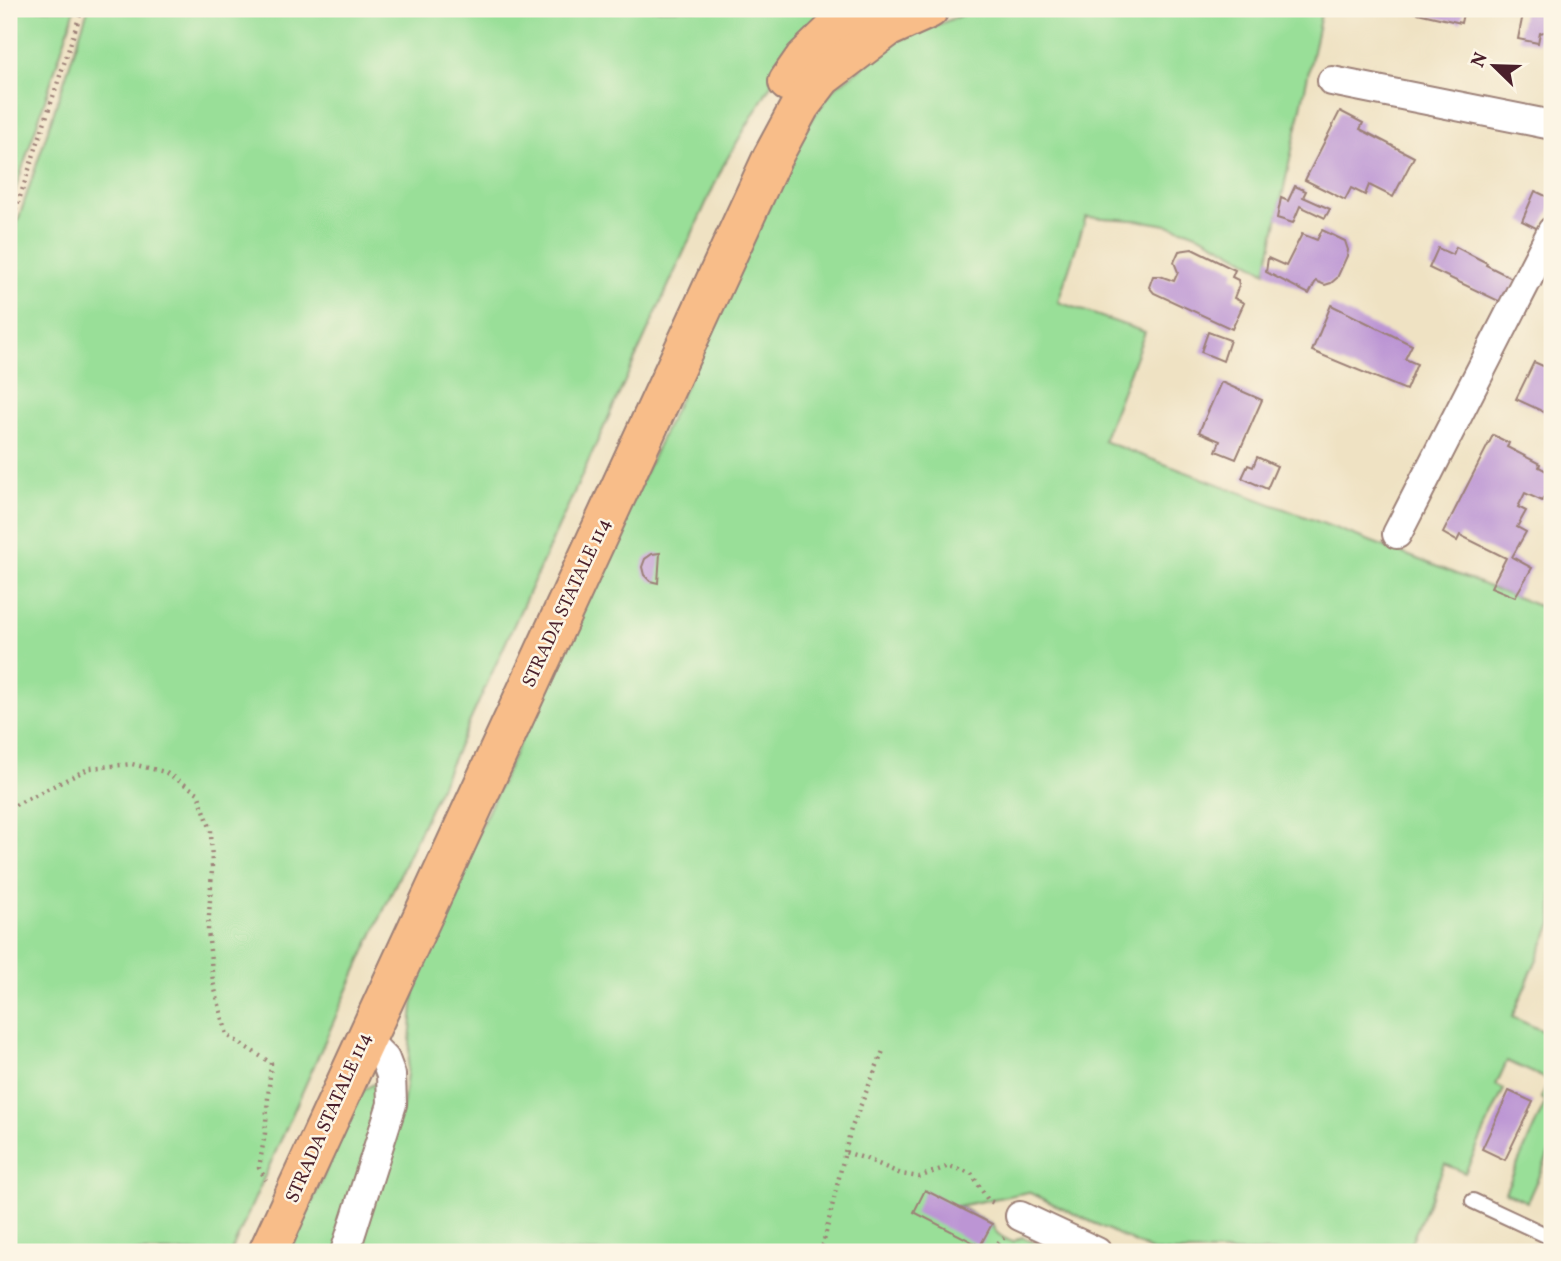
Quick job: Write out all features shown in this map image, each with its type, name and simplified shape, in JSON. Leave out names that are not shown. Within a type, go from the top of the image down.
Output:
[{"type":"main road","name":"STRADA STATALE 114","points":[[247,1252],[735,177],[780,93],[804,59],[833,31],[867,9]]},
{"type":"main road","name":"STRADA STATALE 114","points":[[268,1252],[766,171],[800,106],[822,76],[851,53],[887,28],[929,9]]},
{"type":"street","points":[[1332,80],[1552,125]]},
{"type":"street","points":[[1397,534],[1552,231]]},
{"type":"street","points":[[345,1252],[392,1104],[391,1076],[385,1059],[365,1039]]},
{"type":"street","points":[[1020,1216],[1097,1252]]},
{"type":"lane","points":[[1473,1201],[1552,1238]]},
{"type":"path","points":[[9,230],[82,9]]},
{"type":"path","points":[[9,808],[90,768],[132,764],[165,772],[198,793],[211,830],[212,870],[208,930],[213,982],[227,1035],[271,1063],[259,1168],[274,1193]]},
{"type":"path","points":[[792,1252],[807,1252],[823,1245],[851,1129],[883,1051]]},
{"type":"path","points":[[845,1152],[901,1174],[919,1177],[949,1166],[971,1172],[988,1200],[1020,1216]]},
{"type":"green space","points":[[9,9],[75,9],[9,209]]},
{"type":"green space","points":[[88,9],[836,9],[800,35],[723,166],[231,1252],[9,1252],[9,248]]},
{"type":"green space","points":[[977,9],[1322,9],[1266,272],[1216,243],[1186,230],[1144,221],[1086,217],[1058,302],[1145,332],[1103,441],[1552,611],[1552,924],[1512,1017],[1552,1035],[1552,1147],[1527,1202],[1505,1192],[1546,1101],[1541,1098],[1549,1080],[1507,1061],[1496,1085],[1504,1089],[1465,1173],[1445,1164],[1407,1252],[1155,1252],[1028,1192],[958,1206],[992,1224],[997,1233],[1012,1242],[1022,1237],[1055,1252],[358,1252],[403,1106],[416,966],[805,129],[833,89],[897,41]]},
{"type":"green space","points":[[374,1084],[383,1087],[337,1252],[290,1252],[359,1095]]},
{"type":"building","points":[[1464,9],[1461,23],[1409,11]]},
{"type":"building","points":[[1524,9],[1552,9],[1552,30],[1540,33],[1538,43],[1518,39]]},
{"type":"building","points":[[1340,111],[1363,123],[1360,129],[1414,157],[1393,197],[1369,185],[1365,195],[1351,188],[1345,200],[1305,180]]},
{"type":"building","points":[[1295,186],[1306,191],[1303,197],[1330,209],[1325,218],[1300,206],[1293,223],[1277,218],[1281,198],[1288,201]]},
{"type":"building","points":[[1535,191],[1552,199],[1552,206],[1540,230],[1522,221]]},
{"type":"building","points":[[1322,230],[1345,241],[1348,250],[1337,278],[1331,283],[1325,285],[1316,281],[1309,294],[1266,272],[1268,258],[1286,266],[1302,234],[1317,240]]},
{"type":"building","points":[[1456,247],[1516,280],[1505,304],[1429,268],[1438,248],[1453,255]]},
{"type":"building","points":[[1192,249],[1235,270],[1232,277],[1238,280],[1239,285],[1234,298],[1244,303],[1232,329],[1154,293],[1149,287],[1153,276],[1174,281],[1178,272],[1174,262],[1179,251]]},
{"type":"building","points":[[1331,305],[1412,345],[1405,359],[1417,364],[1406,390],[1312,351]]},
{"type":"building","points":[[1208,332],[1230,340],[1223,361],[1201,352]]},
{"type":"building","points":[[1534,362],[1552,370],[1552,409],[1549,407],[1546,413],[1516,399]]},
{"type":"building","points":[[1221,382],[1262,400],[1236,459],[1216,451],[1220,441],[1199,432]]},
{"type":"building","points":[[1493,435],[1509,443],[1507,447],[1540,464],[1539,467],[1552,474],[1552,491],[1548,488],[1542,501],[1525,493],[1518,507],[1526,511],[1517,527],[1526,532],[1512,557],[1532,568],[1515,597],[1491,587],[1506,558],[1460,535],[1457,541],[1443,533]]},
{"type":"building","points":[[1257,457],[1277,466],[1267,489],[1242,478],[1248,465],[1253,467]]},
{"type":"building","points":[[660,553],[658,583],[650,581],[644,575],[642,567],[645,559]]},
{"type":"building","points":[[1509,1091],[1533,1102],[1505,1160],[1482,1149]]},
{"type":"building","points":[[925,1190],[992,1224],[980,1246],[914,1212]]}]
